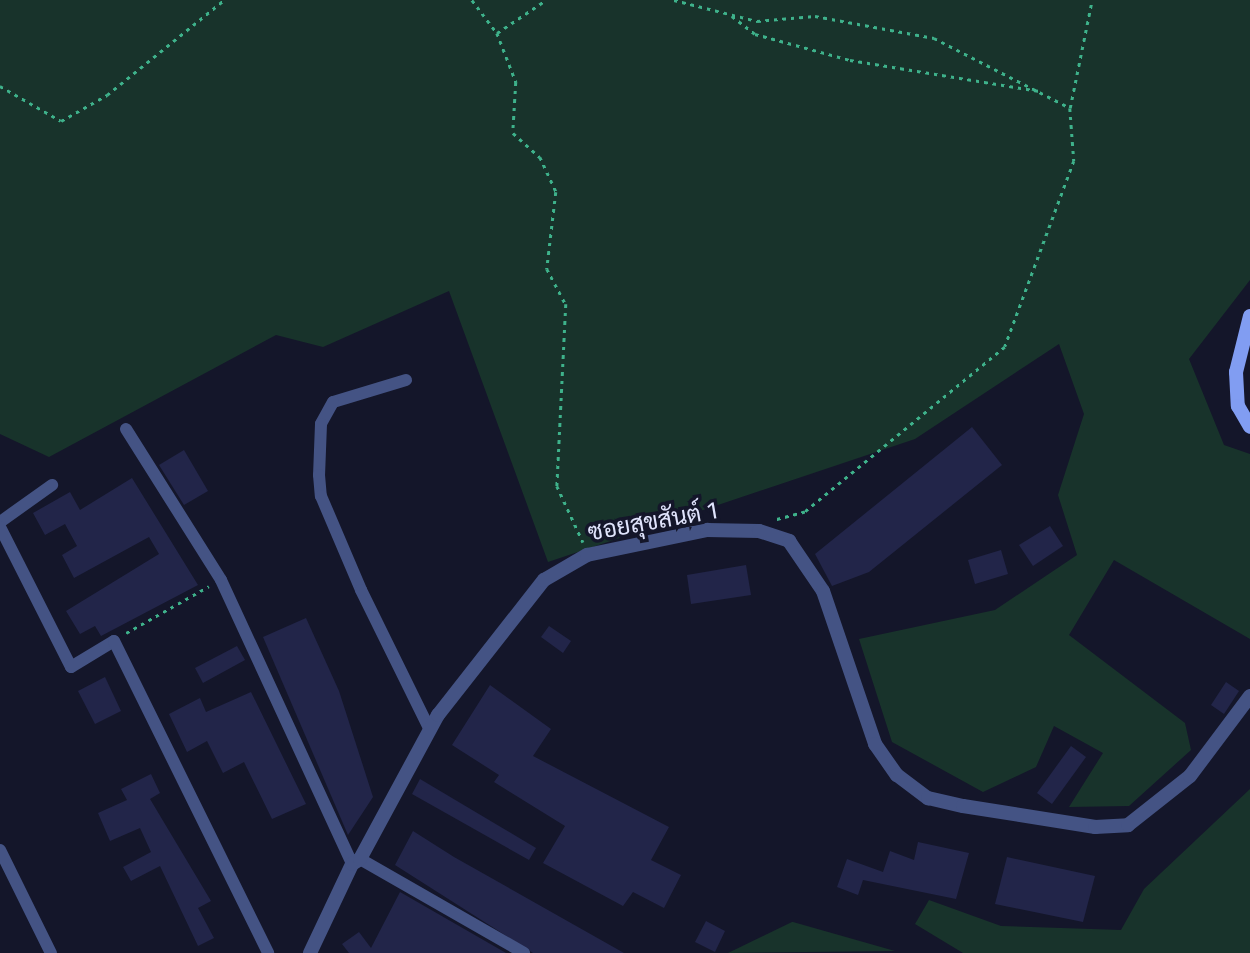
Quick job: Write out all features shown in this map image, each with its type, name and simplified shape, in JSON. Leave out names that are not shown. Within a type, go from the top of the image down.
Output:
[{"type":"main road","points":[[1250,316],[1236,372],[1238,406],[1250,427]]},
{"type":"street","points":[[406,380],[333,402],[321,424],[319,475],[321,496],[361,590],[430,730]]},
{"type":"street","points":[[126,429],[221,580],[356,862],[524,953]]},
{"type":"street","points":[[52,485],[0,525],[71,667],[114,641],[268,953]]},
{"type":"street","name":"ซอยสุขสันต์ 1","points":[[310,953],[356,862],[430,730],[535,590],[587,555],[707,530],[759,531],[798,548],[823,592],[876,744],[897,775],[928,798],[1095,827],[1128,825],[1190,776],[1250,696]]},
{"type":"street","points":[[0,850],[51,953]]},
{"type":"path","points":[[0,86],[61,121],[107,95],[224,0]]},
{"type":"path","points":[[472,0],[497,33],[516,82],[513,133],[540,157],[556,192],[547,269],[566,304],[557,486],[587,555]]},
{"type":"path","points":[[497,33],[546,0]]},
{"type":"path","points":[[674,0],[757,21],[815,16],[934,38],[1070,108]]},
{"type":"path","points":[[759,531],[804,512],[1005,347],[1074,161],[1070,108],[1092,0]]},
{"type":"path","points":[[730,15],[755,34],[789,46],[948,80],[1041,92]]},
{"type":"path","points":[[114,641],[221,580]]},
{"type":"green space","points":[[0,0],[1250,0],[1250,280],[1189,359],[1224,445],[1250,454],[1250,639],[1114,560],[1069,635],[1185,723],[1191,750],[1129,806],[1069,807],[1103,753],[1054,726],[1036,767],[983,792],[892,742],[859,639],[995,610],[1077,555],[1058,495],[1084,414],[1059,344],[915,439],[548,562],[449,291],[323,347],[276,335],[49,457],[0,434]]},
{"type":"green space","points":[[1250,789],[1250,953],[963,953],[915,924],[929,900],[1001,926],[1121,930],[1144,889]]},
{"type":"green space","points":[[793,922],[895,951],[728,953]]},
{"type":"building","points":[[972,427],[1002,465],[869,572],[832,586],[815,554]]},
{"type":"building","points":[[184,450],[208,491],[184,505],[159,465]]},
{"type":"building","points":[[132,478],[198,585],[101,636],[95,626],[80,634],[66,611],[159,554],[149,537],[74,578],[62,555],[77,546],[65,524],[45,535],[33,513],[70,492],[80,510]]},
{"type":"building","points":[[1050,526],[1063,546],[1033,566],[1019,545]]},
{"type":"building","points":[[1001,550],[1008,574],[975,584],[968,560]]},
{"type":"building","points":[[746,565],[751,595],[691,604],[687,575]]},
{"type":"building","points":[[306,618],[339,691],[373,797],[348,835],[263,637]]},
{"type":"building","points":[[549,626],[571,641],[563,653],[541,637]]},
{"type":"building","points":[[237,646],[245,660],[203,683],[195,668]]},
{"type":"building","points":[[105,677],[121,711],[95,724],[78,691]]},
{"type":"building","points":[[1226,682],[1239,691],[1224,714],[1211,705]]},
{"type":"building","points":[[490,685],[551,729],[533,756],[669,827],[651,860],[681,875],[664,908],[633,892],[623,906],[543,863],[565,826],[494,782],[499,775],[452,745]]},
{"type":"building","points":[[251,692],[306,804],[272,819],[244,762],[223,773],[207,741],[187,752],[169,714],[200,698],[206,712]]},
{"type":"building","points":[[1071,746],[1086,757],[1052,804],[1037,793]]},
{"type":"building","points":[[151,774],[160,793],[150,799],[211,901],[198,908],[214,938],[198,946],[160,866],[131,881],[123,867],[151,852],[140,828],[110,841],[98,813],[127,800],[121,789]]},
{"type":"building","points":[[420,779],[536,848],[529,860],[412,794]]},
{"type":"building","points":[[413,831],[624,953],[533,953],[395,865]]},
{"type":"building","points":[[918,842],[969,853],[956,899],[863,880],[858,895],[837,887],[847,859],[883,872],[890,851],[914,860]]},
{"type":"building","points":[[1007,857],[1095,876],[1083,922],[995,904]]},
{"type":"building","points":[[400,892],[506,953],[349,953],[342,944],[359,932],[371,948]]},
{"type":"building","points":[[706,921],[725,931],[715,952],[695,942]]}]
